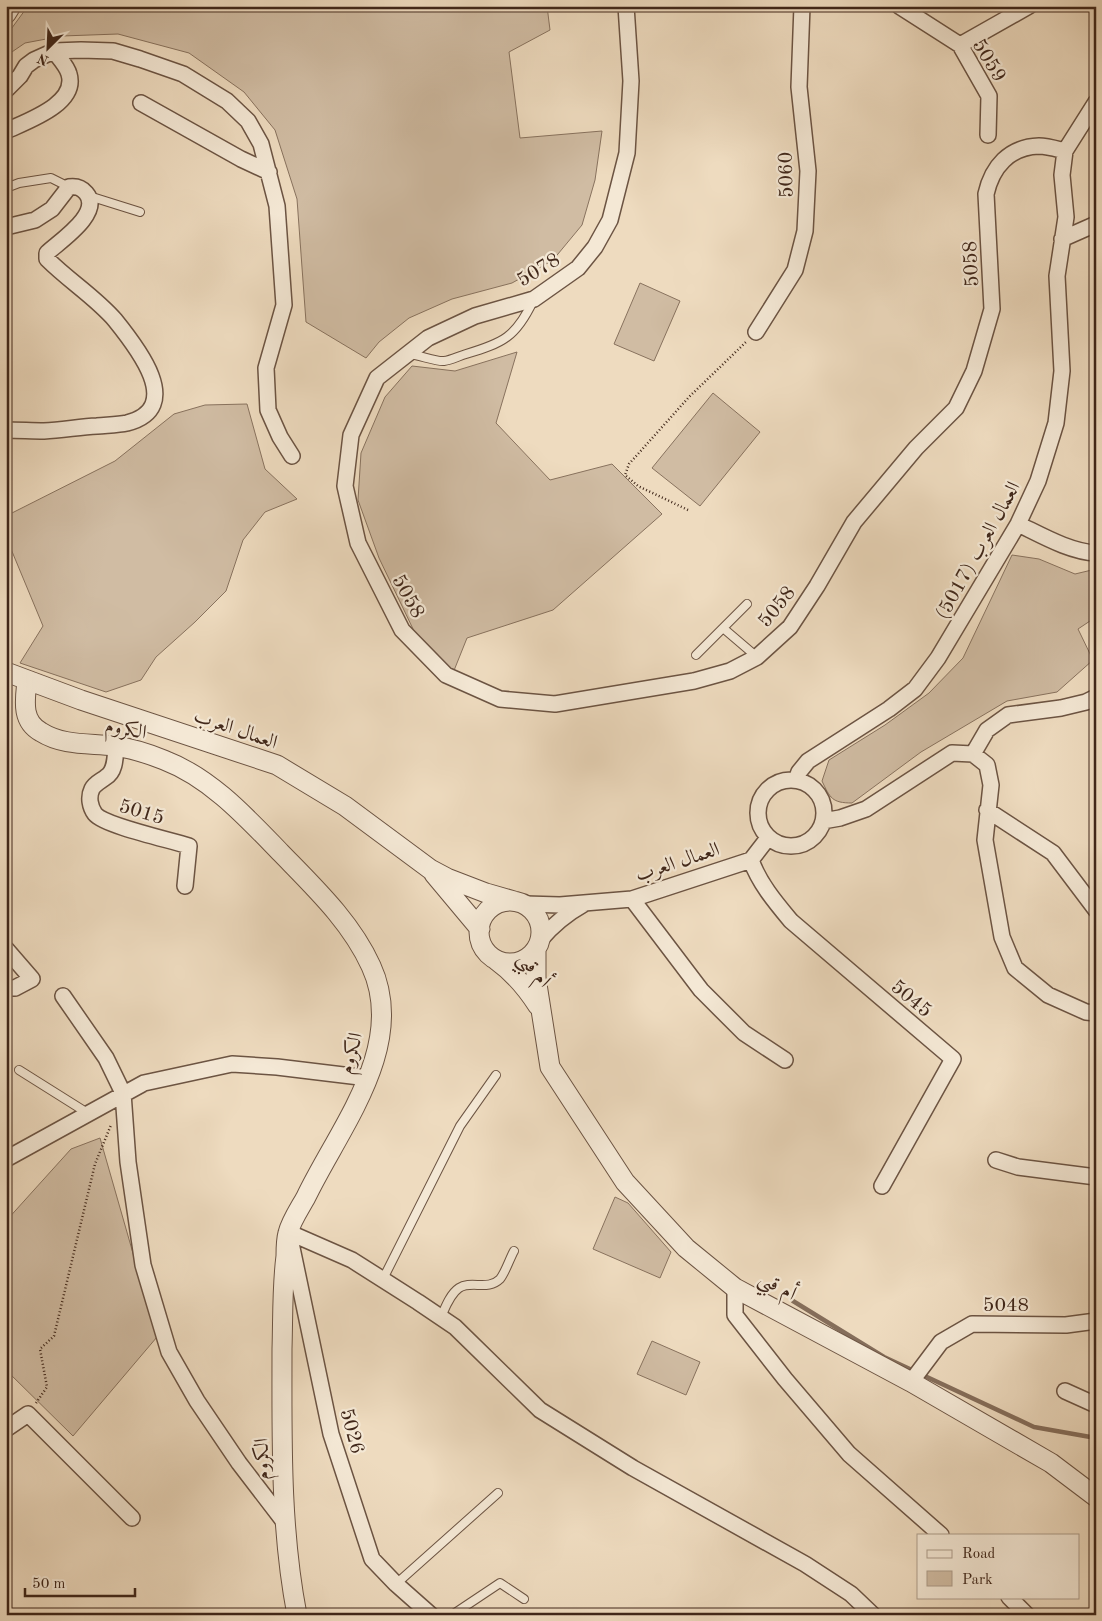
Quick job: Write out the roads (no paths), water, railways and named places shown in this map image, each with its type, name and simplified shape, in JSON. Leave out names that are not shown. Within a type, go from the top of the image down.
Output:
[{"type":"street","points":[[6,14],[11,6]]},
{"type":"street","name":"5078","points":[[346,486],[351,434],[378,378],[428,338],[467,320],[534,299],[578,268],[595,247],[610,220],[627,153],[631,81],[626,6]]},
{"type":"street","name":"5060","points":[[756,332],[795,270],[805,231],[808,171],[799,87],[802,6]]},
{"type":"street","points":[[960,44],[1029,6]]},
{"type":"street","name":"5059","points":[[909,8],[960,44],[990,96],[988,136]]},
{"type":"street","points":[[6,131],[52,108],[62,100],[69,90],[69,72],[54,51]]},
{"type":"street","points":[[6,90],[20,76],[26,66],[34,60],[54,51],[113,51],[183,74],[227,101],[248,121],[261,144],[277,206],[284,305],[266,368],[268,410],[280,437],[292,456]]},
{"type":"street","points":[[1065,151],[1096,102]]},
{"type":"street","points":[[141,103],[241,159],[269,172]]},
{"type":"street","name":"5058","points":[[346,486],[358,543],[402,630],[446,675],[500,699],[555,704],[694,681],[730,670],[757,656],[790,628],[854,522],[916,448],[956,408],[974,371],[992,309],[986,194],[989,181],[997,168],[1001,162],[1018,149],[1040,146],[1065,151]]},
{"type":"street","name":"العمال العرب (5017)","points":[[796,780],[808,761],[889,709],[915,689],[938,658],[1018,524],[1038,481],[1056,423],[1062,371],[1057,276],[1066,217],[1062,175],[1065,151]]},
{"type":"street","points":[[6,227],[35,220],[52,209],[69,187],[76,186],[83,189],[89,196],[89,205],[84,219],[72,233],[47,253],[47,260],[72,280],[114,319],[144,359],[153,379],[156,394],[154,405],[142,417],[127,423],[44,431],[6,430]]},
{"type":"street","points":[[1062,238],[1096,224]]},
{"type":"street","points":[[1018,524],[1050,540],[1086,553],[1096,553]]},
{"type":"street","name":"العمال العرب","points":[[6,672],[277,766],[345,806],[430,869],[447,878],[486,893],[519,903],[560,904],[632,899],[751,860],[768,838]]},
{"type":"street","name":"الكروم","points":[[27,680],[24,705],[28,722],[39,732],[57,739],[84,744],[116,746],[165,760],[198,777],[220,794],[264,835],[322,895],[350,929],[372,967],[382,1006],[378,1046],[368,1078],[348,1120],[310,1187],[288,1232],[283,1280],[282,1425],[285,1523],[290,1580],[297,1615]]},
{"type":"street","points":[[972,754],[987,730],[1008,715],[1061,708],[1086,702],[1096,697]]},
{"type":"street","name":"5015","points":[[116,746],[114,768],[108,776],[98,781],[91,790],[89,801],[92,808],[95,814],[108,823],[189,846],[185,886]]},
{"type":"street","points":[[823,821],[840,818],[866,809],[952,753],[972,754],[987,765],[991,785],[984,840],[1002,937],[1015,968],[1048,994],[1086,1012],[1096,1014]]},
{"type":"street","points":[[796,780],[804,783],[816,792],[823,806],[823,821],[814,837],[806,843],[797,846],[777,844],[762,831],[757,815],[758,806],[761,798],[772,786],[780,782],[796,780]]},
{"type":"street","points":[[987,810],[1053,853],[1096,910]]},
{"type":"street","name":"5045","points":[[751,860],[754,869],[773,899],[791,921],[953,1059],[882,1186]]},
{"type":"street","name":"العمال العرب","points":[[430,869],[480,929]]},
{"type":"street","points":[[632,899],[701,990],[744,1033],[786,1060]]},
{"type":"street","name":"العمال العرب","points":[[538,945],[553,925],[587,902]]},
{"type":"street","points":[[498,903],[519,903],[532,909],[537,916],[542,932],[538,945],[527,958],[515,962],[503,962],[492,956],[480,940],[481,921],[491,908],[498,903]]},
{"type":"street","name":"أم قبي","points":[[538,945],[536,978],[550,1067],[625,1182],[686,1248],[735,1288],[911,1382],[1051,1463],[1096,1497]]},
{"type":"street","points":[[6,949],[32,979],[15,988],[6,988]]},
{"type":"street","name":"أم قبي","points":[[492,956],[516,976],[542,1013]]},
{"type":"street","points":[[63,996],[106,1058],[123,1093],[128,1162],[143,1265],[169,1352],[197,1401],[239,1463],[285,1523]]},
{"type":"street","points":[[6,1159],[144,1082],[232,1064],[276,1067],[368,1078]]},
{"type":"street","points":[[996,1160],[1018,1167],[1096,1177]]},
{"type":"street","points":[[288,1232],[352,1260],[383,1279],[455,1327],[540,1410],[633,1468],[805,1564],[851,1594],[873,1615]]},
{"type":"street","name":"5026","points":[[288,1232],[331,1434],[372,1559],[396,1584],[431,1615]]},
{"type":"street","points":[[735,1288],[735,1315],[784,1378],[849,1454],[940,1534]]},
{"type":"street","name":"5048","points":[[911,1382],[941,1342],[972,1324],[1066,1325],[1096,1321]]},
{"type":"street","points":[[1065,1391],[1096,1405]]},
{"type":"street","points":[[6,1429],[28,1414],[132,1518]]},
{"type":"street","points":[[1010,1598],[1027,1615]]},
{"type":"lane","points":[[6,188],[19,183],[51,178],[69,187]]},
{"type":"lane","points":[[89,196],[140,212]]},
{"type":"lane","points":[[407,354],[421,355],[442,361],[485,348],[509,337],[524,320],[534,299]]},
{"type":"lane","points":[[696,655],[747,604]]},
{"type":"lane","points":[[723,628],[757,656]]},
{"type":"lane","points":[[19,1070],[88,1114]]},
{"type":"lane","points":[[383,1279],[460,1126],[496,1075]]},
{"type":"lane","points":[[441,1317],[452,1295],[460,1287],[472,1285],[488,1286],[499,1279],[514,1251]]},
{"type":"lane","points":[[396,1584],[498,1493]]},
{"type":"lane","points":[[452,1615],[500,1583],[524,1599]]},
{"type":"waterway","points":[[793,1301],[884,1357],[1034,1427],[1096,1438]]}]
